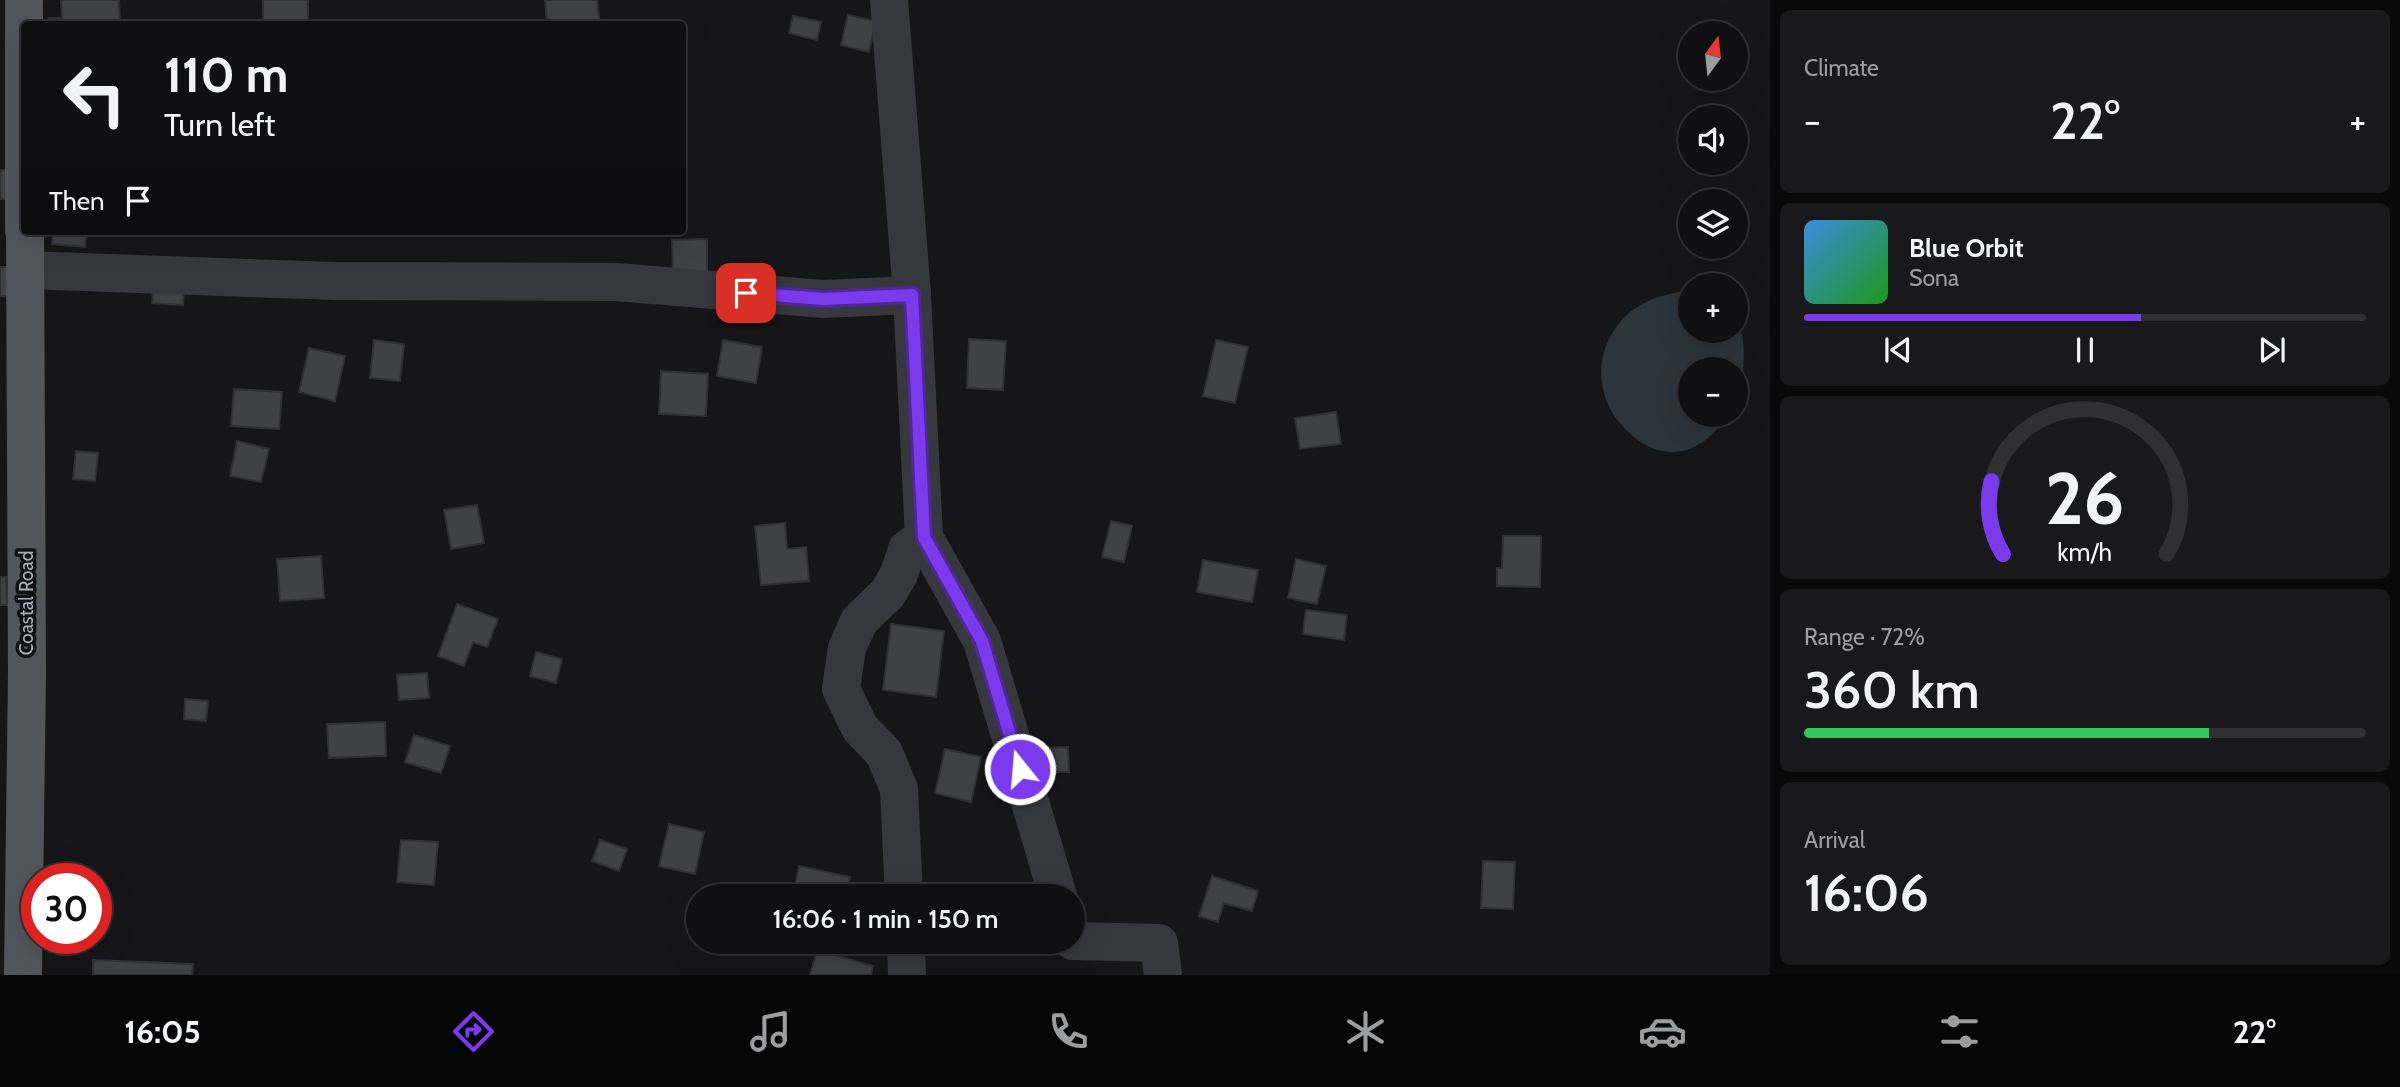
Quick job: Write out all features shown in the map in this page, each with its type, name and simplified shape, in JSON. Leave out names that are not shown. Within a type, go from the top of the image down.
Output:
[{"type":"main road","name":"Coastal Road","points":[[24,0],[24,21]]},
{"type":"main road","name":"Coastal Road","points":[[23,975],[27,673],[24,235]]},
{"type":"street","points":[[889,0],[912,295],[924,537],[982,641],[1054,884]]},
{"type":"street","points":[[25,270],[334,281],[616,282],[823,299],[912,295]]},
{"type":"street","points":[[904,884],[900,789],[884,753],[860,728],[841,689],[847,648],[859,621],[888,593],[899,574],[907,549],[924,537]]},
{"type":"street","points":[[1085,941],[1159,943],[1163,975]]},
{"type":"street","points":[[907,954],[908,975]]},
{"type":"shaded area","points":[[1678,292],[1678,343],[1743,343],[1744,346],[1743,357],[1678,357],[1678,427],[1718,427],[1694,447],[1669,452],[1642,443],[1615,417],[1606,401],[1601,373],[1606,346],[1619,324],[1635,309],[1656,298]]},
{"type":"building","points":[[61,0],[119,0],[120,21],[49,21],[49,18],[62,18]]},
{"type":"building","points":[[263,0],[308,0],[308,21],[263,21]]},
{"type":"building","points":[[545,0],[597,0],[600,21],[547,21]]},
{"type":"building","points":[[848,15],[876,21],[869,52],[841,45]]},
{"type":"building","points":[[793,16],[821,22],[817,40],[789,33]]},
{"type":"building","points":[[0,170],[17,171],[17,200],[0,199]]},
{"type":"building","points":[[53,235],[86,235],[85,247],[52,244]]},
{"type":"building","points":[[707,239],[707,276],[673,277],[672,240]]},
{"type":"building","points":[[0,267],[19,267],[18,297],[0,296]]},
{"type":"building","points":[[154,275],[185,278],[183,305],[152,303]]},
{"type":"building","points":[[969,339],[1006,341],[1003,390],[967,388]]},
{"type":"building","points":[[374,340],[404,344],[400,381],[370,378]]},
{"type":"building","points":[[723,340],[762,347],[756,383],[717,376]]},
{"type":"building","points":[[1216,340],[1248,347],[1235,403],[1203,396]]},
{"type":"building","points":[[309,348],[345,356],[335,401],[299,392]]},
{"type":"building","points":[[661,371],[708,374],[706,416],[659,414]]},
{"type":"building","points":[[234,389],[282,392],[279,429],[231,426]]},
{"type":"building","points":[[1336,412],[1341,444],[1300,449],[1295,418]]},
{"type":"building","points":[[237,441],[269,449],[261,482],[230,476]]},
{"type":"building","points":[[76,451],[98,453],[95,481],[73,479]]},
{"type":"building","points":[[477,505],[484,543],[451,549],[444,510]]},
{"type":"building","points":[[1111,521],[1132,526],[1124,562],[1102,557]]},
{"type":"building","points":[[785,523],[787,549],[806,547],[809,581],[761,585],[755,526]]},
{"type":"building","points":[[1503,536],[1541,536],[1540,587],[1497,586],[1497,568],[1502,568]]},
{"type":"building","points":[[321,556],[324,598],[280,601],[277,559]]},
{"type":"building","points":[[1296,559],[1326,566],[1317,604],[1288,598]]},
{"type":"building","points":[[1203,560],[1258,570],[1252,602],[1197,592]]},
{"type":"building","points":[[0,577],[6,577],[7,605],[0,605]]},
{"type":"building","points":[[457,604],[498,619],[487,647],[473,642],[464,666],[438,656]]},
{"type":"building","points":[[1306,610],[1347,615],[1344,640],[1303,634]]},
{"type":"building","points":[[891,624],[944,631],[936,697],[883,690]]},
{"type":"building","points":[[536,652],[562,659],[556,683],[530,676]]},
{"type":"building","points":[[427,673],[429,698],[399,700],[397,675]]},
{"type":"building","points":[[185,699],[208,701],[206,721],[184,719]]},
{"type":"building","points":[[385,722],[386,756],[329,758],[327,724]]},
{"type":"building","points":[[414,735],[450,746],[441,773],[405,762]]},
{"type":"building","points":[[1068,747],[1069,772],[1033,772],[1032,748]]},
{"type":"building","points":[[945,749],[981,757],[971,802],[935,793]]},
{"type":"building","points":[[669,824],[704,832],[695,874],[659,866]]},
{"type":"building","points":[[401,840],[438,842],[434,885],[397,882]]},
{"type":"building","points":[[600,840],[627,849],[619,871],[592,861]]},
{"type":"building","points":[[1483,861],[1515,862],[1513,909],[1481,908]]},
{"type":"building","points":[[799,866],[850,877],[849,884],[795,884]]},
{"type":"building","points":[[1212,876],[1258,891],[1252,911],[1224,903],[1218,922],[1199,916]]},
{"type":"building","points":[[816,954],[831,954],[873,966],[871,975],[810,975]]},
{"type":"building","points":[[93,960],[193,964],[192,975],[93,975]]},
{"type":"route","points":[[746,293],[823,299],[912,295],[924,537],[982,641],[1020,769]]}]
